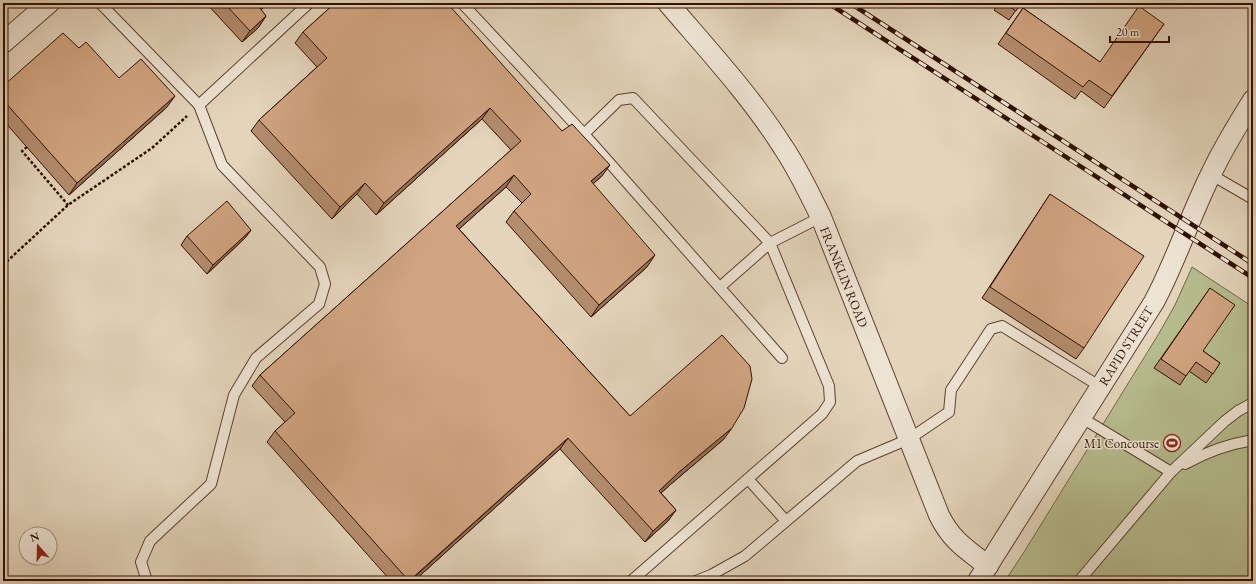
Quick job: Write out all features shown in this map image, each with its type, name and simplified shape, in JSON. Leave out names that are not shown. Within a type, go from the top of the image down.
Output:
[{"type":"street","points":[[3,44],[49,3]]},
{"type":"street","name":"FRANKLIN ROAD","points":[[668,3],[764,118],[797,169],[821,217],[944,526],[983,573]]},
{"type":"street","name":"RAPID STREET","points":[[983,573],[1082,418],[1162,287],[1210,174],[1253,100]]},
{"type":"lane","points":[[100,3],[199,105],[222,164],[320,267],[325,284],[319,304],[256,358],[234,395],[211,484],[150,541],[141,562],[147,581]]},
{"type":"lane","points":[[199,105],[309,3]]},
{"type":"lane","points":[[462,3],[584,134],[782,358]]},
{"type":"lane","points":[[584,134],[619,100],[633,98],[770,243],[829,386],[830,402],[822,414],[631,581]]},
{"type":"lane","points":[[1210,174],[1253,199]]},
{"type":"lane","points":[[720,287],[770,243],[821,217]]},
{"type":"lane","points":[[696,581],[711,575],[745,556],[857,461],[909,439],[949,412],[951,390],[991,329],[1002,326],[1101,387]]},
{"type":"lane","points":[[1078,581],[1171,472],[1225,421],[1238,411],[1253,403]]},
{"type":"lane","points":[[1082,418],[1171,472]]},
{"type":"lane","points":[[1171,472],[1202,455],[1230,445],[1253,440]]},
{"type":"lane","points":[[748,479],[786,521]]},
{"type":"path","points":[[3,265],[68,205],[152,148],[199,105]]},
{"type":"path","points":[[27,147],[22,151],[68,205]]},
{"type":"green space","name":"M1 Concourse","points":[[1192,267],[1253,307],[1253,581],[1005,581],[1158,335],[1175,305]]},
{"type":"building","points":[[224,3],[265,3],[260,8],[266,16],[250,31]]},
{"type":"building","points":[[335,3],[447,3],[562,131],[572,124],[610,165],[591,181],[655,255],[599,305],[514,211],[531,194],[514,175],[456,226],[630,416],[722,335],[750,366],[752,379],[744,408],[732,428],[679,472],[659,491],[676,510],[653,531],[568,438],[409,581],[275,431],[295,413],[260,375],[521,141],[490,108],[384,203],[365,183],[340,207],[259,120],[327,58],[303,32]]},
{"type":"building","points":[[1004,3],[1021,3],[1016,11]]},
{"type":"building","points":[[1139,6],[1164,24],[1112,96],[1089,80],[1083,87],[1006,33],[1023,8],[1100,62]]},
{"type":"building","points":[[63,33],[79,48],[86,42],[119,78],[141,59],[175,96],[77,183],[3,100],[3,86]]},
{"type":"building","points":[[1050,194],[1144,256],[1084,348],[990,287]]},
{"type":"building","points":[[227,201],[251,230],[213,265],[187,236]]},
{"type":"building","points":[[1210,288],[1235,305],[1203,351],[1220,363],[1213,374],[1196,362],[1186,376],[1161,359]]},
{"type":"railway","points":[[828,3],[1253,278]]},
{"type":"railway","points":[[850,3],[1253,264]]},
{"type":"place","name":"M1 Concourse","points":[[1172,443]]}]
